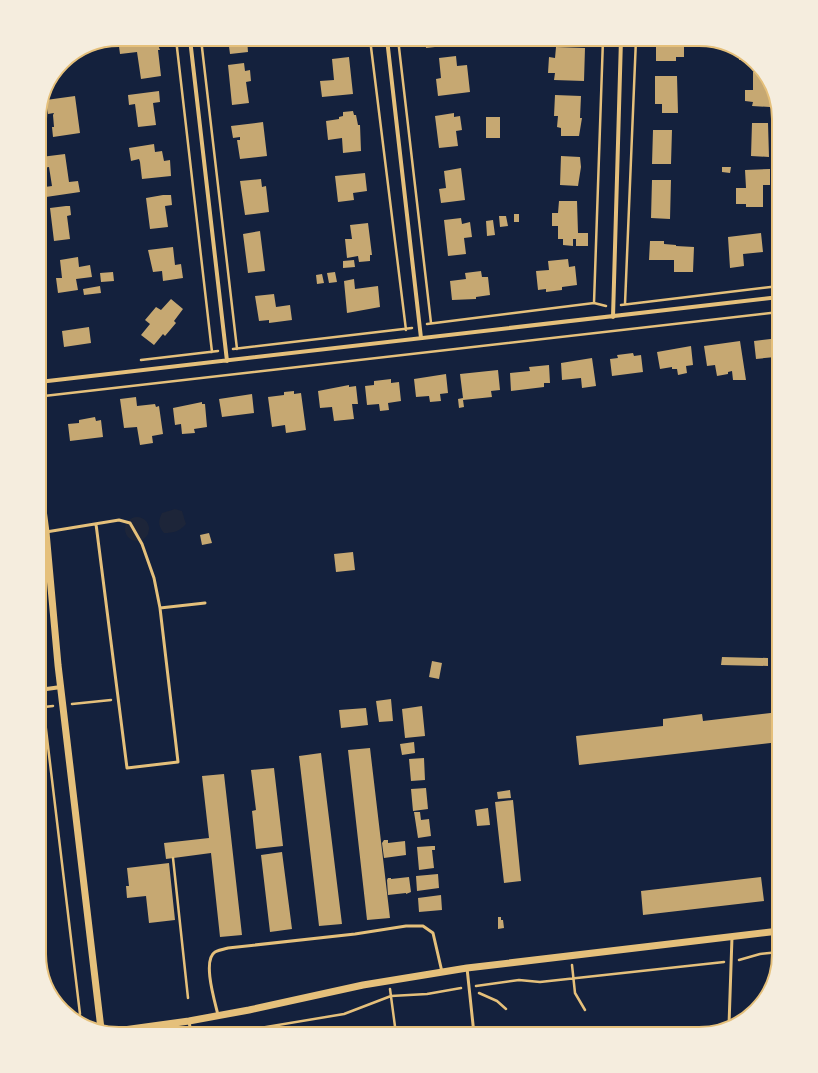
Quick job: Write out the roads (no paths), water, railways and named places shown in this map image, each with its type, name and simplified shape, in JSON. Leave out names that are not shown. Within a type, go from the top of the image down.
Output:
[{"type":"street","points":[[191,46],[227,361]]},
{"type":"street","points":[[388,46],[422,338]]},
{"type":"street","points":[[613,317],[621,46]]},
{"type":"street","points":[[46,381],[772,299]]},
{"type":"street","points":[[46,532],[61,687],[101,1025]]},
{"type":"street","points":[[46,688],[61,687]]},
{"type":"street","points":[[145,1027],[218,1016],[389,980],[467,968],[772,932]]},
{"type":"lane","points":[[46,532],[119,520],[130,523],[142,544],[154,578],[160,608],[178,762],[128,768],[96,524]]},
{"type":"lane","points":[[160,608],[205,603]]},
{"type":"lane","points":[[218,1016],[209,971],[210,958],[215,952],[228,948],[355,934],[406,926],[423,926],[433,933],[442,972]]},
{"type":"lane","points":[[729,1021],[732,937]]},
{"type":"lane","points":[[467,968],[473,1027]]},
{"type":"lane","points":[[189,1021],[190,1027]]}]
